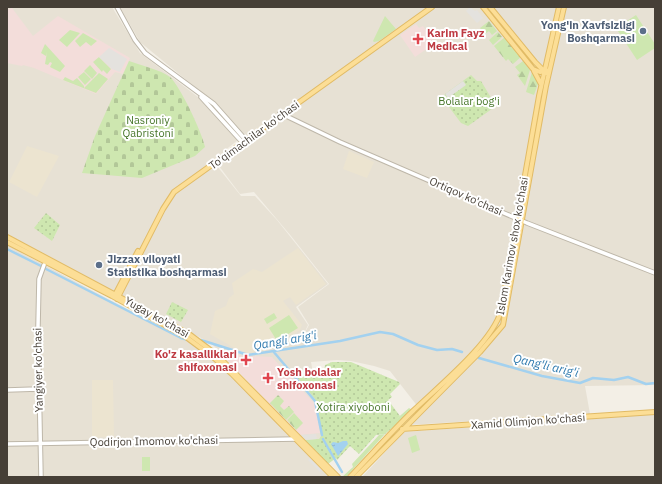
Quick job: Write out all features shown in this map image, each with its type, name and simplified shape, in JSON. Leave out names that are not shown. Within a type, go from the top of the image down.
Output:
[{"type":"main road","name":"To'qimachilar ko'chasi","points":[[116,296],[171,192],[246,140],[428,7]]},
{"type":"main road","name":"To'qimachilar ko'chasi","points":[[281,114],[432,7]]},
{"type":"main road","points":[[483,7],[533,69],[540,79],[541,86]]},
{"type":"main road","points":[[490,7],[544,71],[548,79]]},
{"type":"main road","name":"Islom Karimov shox ko'chasi","points":[[520,220],[541,86],[559,7]]},
{"type":"main road","name":"Islom Karimov shox ko'chasi","points":[[356,477],[453,376],[497,324],[501,311],[564,7]]},
{"type":"main road","points":[[500,28],[504,28],[505,24]]},
{"type":"main road","points":[[535,62],[543,64],[547,59]]},
{"type":"main road","points":[[533,69],[540,72],[544,71],[551,65]]},
{"type":"main road","name":"Yugay ko'chasi","points":[[7,237],[189,334],[217,355],[338,477]]},
{"type":"main road","name":"Yugay ko'chasi","points":[[7,242],[44,263],[116,296]]},
{"type":"main road","name":"Islom Karimov shox ko'chasi","points":[[350,477],[392,432],[453,376]]},
{"type":"main road","name":"Xamid Olimjon ko'chasi","points":[[402,429],[655,412]]},
{"type":"main road","name":"Yugay ko'chasi","points":[[299,438],[333,477]]},
{"type":"street","points":[[117,7],[135,40],[145,53],[214,104],[246,140]]},
{"type":"street","name":"Ortiqov ko'chasi","points":[[281,114],[340,142],[520,220],[655,273]]},
{"type":"street","name":"Yangiyer ko'chasi","points":[[41,477],[38,389],[39,279],[44,263]]},
{"type":"street","points":[[7,390],[38,389]]},
{"type":"street","name":"Qodirjon Imomov ko'chasi","points":[[7,444],[299,438]]},
{"type":"shaded area","points":[[7,7],[112,7],[140,53],[198,97],[238,140],[224,151],[217,166],[241,196],[255,196],[277,220],[328,284],[296,307],[308,325],[302,338],[309,325],[298,307],[329,284],[291,236],[254,192],[240,194],[219,166],[226,152],[245,137],[217,105],[140,42],[120,7],[655,7],[655,385],[585,386],[590,414],[409,425],[422,412],[390,371],[351,361],[337,360],[311,362],[317,395],[324,460],[211,343],[122,298],[7,234]]},
{"type":"shaded area","points":[[470,7],[475,11],[477,10],[483,18],[477,23],[466,11]]},
{"type":"shaded area","points":[[12,8],[33,36],[58,16],[130,58],[123,74],[115,72],[96,94],[34,68],[7,63],[7,10]]},
{"type":"shaded area","name":"Karim Fayz Medical","points":[[416,24],[419,28],[423,26],[435,43],[415,57],[400,35]]},
{"type":"shaded area","points":[[109,48],[127,59],[120,72],[112,69],[99,57]]},
{"type":"shaded area","points":[[463,81],[466,85],[448,98],[445,94]]},
{"type":"shaded area","points":[[27,146],[59,156],[37,197],[9,182]]},
{"type":"shaded area","points":[[349,151],[374,162],[367,178],[343,169]]},
{"type":"shaded area","points":[[7,245],[205,351],[226,368],[294,437],[7,442]]},
{"type":"shaded area","points":[[298,248],[326,284],[296,305],[290,297],[283,301],[302,325],[300,330],[272,347],[272,349],[249,353],[236,349],[210,334],[215,311],[226,306],[229,298],[234,294],[232,283],[253,269],[262,272]]},
{"type":"shaded area","points":[[234,355],[272,357],[315,404],[320,433],[300,435],[226,359]]},
{"type":"shaded area","points":[[92,380],[113,380],[114,437],[92,437]]},
{"type":"shaded area","points":[[655,414],[655,477],[362,477],[404,432]]},
{"type":"shaded area","points":[[316,434],[317,439],[305,440],[300,435]]},
{"type":"shaded area","points":[[299,441],[333,477],[7,477],[7,446]]},
{"type":"shaded area","points":[[312,457],[323,469],[320,472],[308,460]]},
{"type":"green space","points":[[636,15],[655,44],[655,48],[637,60],[616,28]]},
{"type":"green space","points":[[385,16],[396,29],[379,41],[374,42],[373,41]]},
{"type":"green space","points":[[489,21],[497,31],[492,35],[489,31],[485,34],[480,28]]},
{"type":"green space","points":[[70,30],[80,33],[67,47],[59,40]]},
{"type":"green space","points":[[498,32],[502,37],[493,45],[489,40]]},
{"type":"green space","points":[[83,33],[97,41],[91,46],[86,42],[80,47],[75,41]]},
{"type":"green space","points":[[505,37],[521,57],[513,64],[508,59],[506,61],[494,46]]},
{"type":"green space","points":[[45,44],[65,66],[60,72],[50,67],[52,63],[50,62],[48,65],[45,64],[47,52],[46,56],[41,53]]},
{"type":"green space","points":[[99,57],[111,69],[107,74],[103,70],[102,72],[93,62]]},
{"type":"green space","name":"Nasroniy Qabristoni","points":[[129,61],[156,70],[170,77],[190,110],[200,131],[205,147],[195,156],[142,178],[82,173],[95,136]]},
{"type":"green space","points":[[523,61],[530,70],[525,86],[517,75],[520,73],[515,67]]},
{"type":"green space","points":[[90,65],[97,73],[92,79],[84,71]]},
{"type":"green space","points":[[84,72],[91,79],[85,85],[78,77]]},
{"type":"green space","points":[[532,72],[539,81],[534,95],[526,92]]},
{"type":"green space","points":[[99,73],[108,79],[96,93],[63,80],[65,77],[73,81],[77,78],[84,88]]},
{"type":"green space","name":"Bolalar bog'i","points":[[471,75],[477,81],[481,81],[496,106],[468,126],[461,123],[443,99],[445,94]]},
{"type":"green space","points":[[46,213],[60,225],[52,241],[34,228]]},
{"type":"green space","points":[[172,302],[188,310],[181,322],[166,314]]},
{"type":"green space","points":[[274,313],[277,318],[267,324],[264,319]]},
{"type":"green space","points":[[289,315],[298,328],[277,341],[269,328]]},
{"type":"green space","name":"Xotira xiyoboni","points":[[332,362],[351,362],[399,382],[400,384],[390,394],[392,397],[388,400],[400,416],[387,428],[392,428],[385,434],[376,435],[359,454],[350,446],[337,460],[336,458],[328,464],[313,449],[321,436],[315,399],[297,377],[324,371],[325,365]]},
{"type":"green space","points":[[278,395],[284,401],[280,406],[284,410],[289,406],[294,412],[286,420],[270,403]]},
{"type":"green space","points":[[409,408],[412,410],[392,428],[386,428]]},
{"type":"green space","points":[[294,413],[303,423],[296,430],[287,420]]},
{"type":"green space","points":[[385,434],[346,477],[342,477],[353,467],[352,464],[379,435]]},
{"type":"green space","points":[[416,435],[420,450],[412,453],[408,438]]},
{"type":"green space","points":[[320,439],[313,449],[305,440]]},
{"type":"green space","points":[[142,457],[150,457],[150,471],[142,471]]},
{"type":"water","points":[[347,441],[348,444],[338,456],[331,444],[333,442],[338,443]]},
{"type":"waterway","name":"Qangli arig'i","points":[[7,249],[41,266]]},
{"type":"waterway","name":"Qangli arig'i","points":[[46,269],[181,338],[188,340]]},
{"type":"waterway","name":"Qangli arig'i","points":[[201,340],[248,355],[340,341],[380,332],[393,334],[418,345],[437,350],[452,349],[462,352]]},
{"type":"waterway","points":[[273,351],[315,401],[322,435]]},
{"type":"waterway","name":"Qang'li arig'i","points":[[479,358],[542,376],[580,383],[593,378],[614,380],[628,377],[646,384],[655,383]]},
{"type":"waterway","points":[[323,439],[342,472]]},
{"type":"place","name":"Yong'in Xavfsizligi Boshqarmasi","points":[[643,31]]},
{"type":"place","name":"Karim Fayz Medical","points":[[418,39]]},
{"type":"place","name":"Jizzax viloyati Statistika boshqarmasi","points":[[99,265]]},
{"type":"place","name":"Ko'z kasalliklari shifoxonasi","points":[[246,360]]},
{"type":"place","name":"Yosh bolalar shifoxonasi","points":[[268,378]]}]
